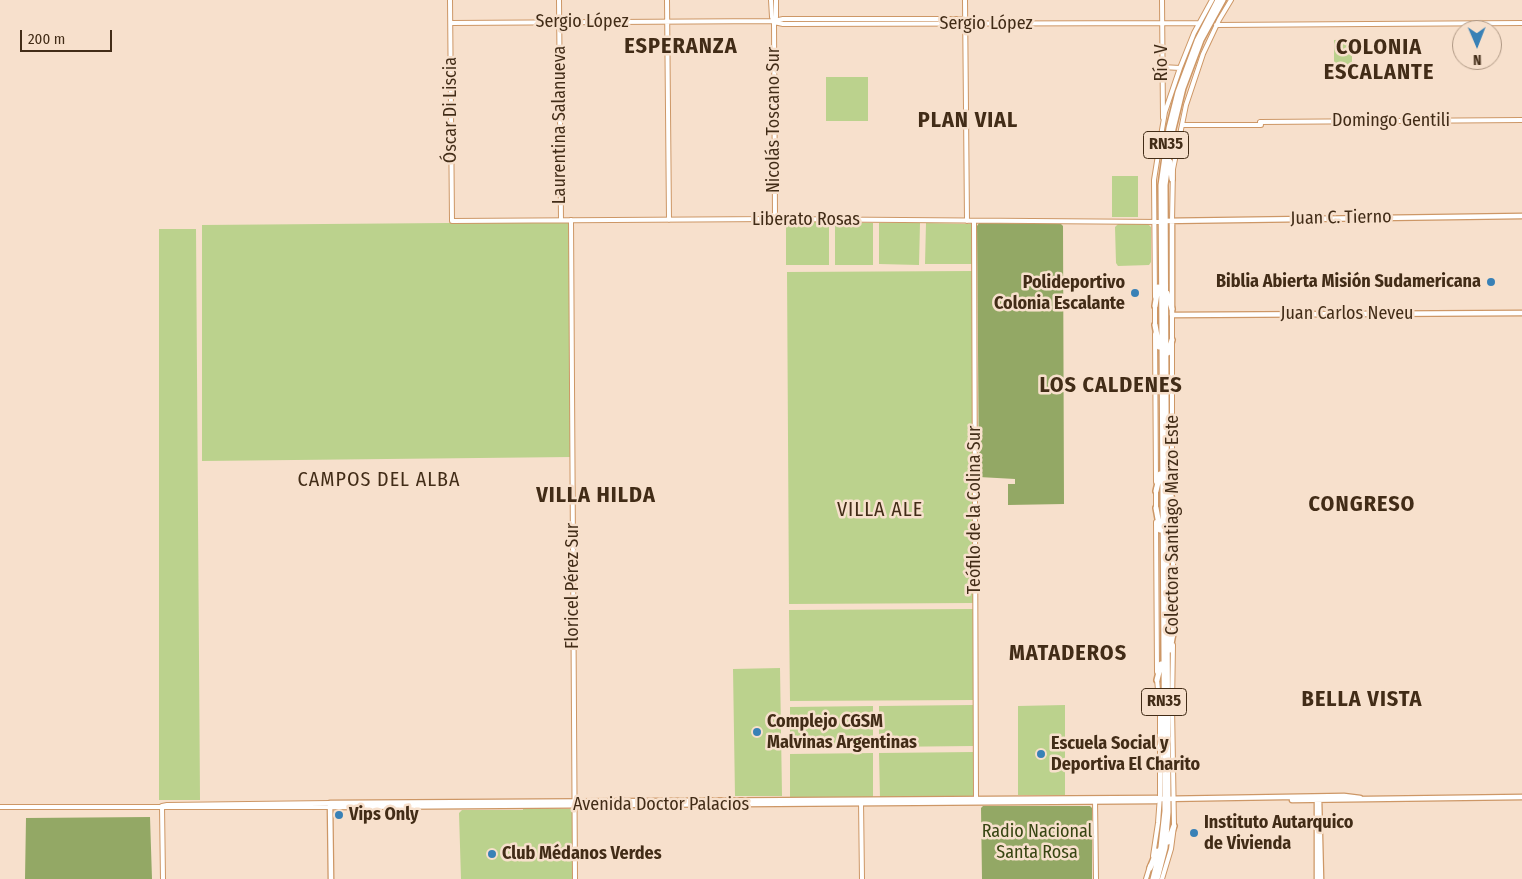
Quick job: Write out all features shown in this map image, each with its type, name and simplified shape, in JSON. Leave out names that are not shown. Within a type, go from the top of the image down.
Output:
[{"type":"highway","name":"RN35","points":[[1152,879],[1161,847],[1167,799],[1163,619],[1162,431],[1166,388],[1161,191],[1166,148],[1180,87],[1199,37],[1217,0]]},
{"type":"highway","name":"RN35","points":[[1162,222],[1175,117],[1185,70],[1224,0]]},
{"type":"highway","points":[[1157,156],[1165,139],[1170,112],[1180,87]]},
{"type":"highway","points":[[1172,179],[1170,164],[1176,130],[1175,117]]},
{"type":"highway","name":"RN35","points":[[1157,879],[1166,838],[1168,700],[1166,439],[1162,382],[1163,248]]},
{"type":"highway","points":[[1163,248],[1168,295],[1172,312]]},
{"type":"highway","points":[[1155,306],[1158,293],[1158,267],[1163,248]]},
{"type":"highway","points":[[1155,325],[1159,345],[1159,370],[1162,382]]},
{"type":"highway","points":[[1166,388],[1168,349],[1172,340]]},
{"type":"highway","points":[[1156,491],[1160,477],[1162,431]]},
{"type":"highway","points":[[1166,439],[1169,460],[1169,487],[1172,501]]},
{"type":"highway","points":[[1156,508],[1160,531],[1163,574]]},
{"type":"highway","points":[[1167,593],[1170,575],[1172,521]]},
{"type":"highway","points":[[1157,680],[1161,666],[1163,619]]},
{"type":"highway","points":[[1168,700],[1170,652],[1173,633]]},
{"type":"highway","points":[[1150,868],[1158,850],[1164,812]]},
{"type":"highway","points":[[1157,879],[1174,826]]},
{"type":"main road","name":"Juan C. Tierno","points":[[1162,222],[1522,216]]},
{"type":"main road","name":"Colectora Santiago Marzo Este","points":[[1172,221],[1172,312]]},
{"type":"main road","name":"Juan Carlos Neveu","points":[[1172,312],[1522,313]]},
{"type":"main road","name":"Avenida Doctor Palacios","points":[[861,802],[976,799],[1157,801],[1167,799],[1522,797]]},
{"type":"main road","points":[[1318,799],[1319,879]]},
{"type":"main road","name":"Avenida Doctor Palacios","points":[[330,805],[1095,800]]},
{"type":"main road","points":[[330,805],[331,879]]},
{"type":"street","name":"Óscar Di Liscia","points":[[450,0],[452,221]]},
{"type":"street","name":"Laurentina Salanueva","points":[[559,0],[561,220]]},
{"type":"street","points":[[667,0],[670,220]]},
{"type":"street","name":"Nicolás Toscano Sur","points":[[771,0],[774,21],[775,219]]},
{"type":"street","name":"Nicolás Toscano Sur","points":[[774,21],[776,17],[776,0]]},
{"type":"street","points":[[965,0],[967,221]]},
{"type":"street","name":"Río V","points":[[1162,0],[1163,125]]},
{"type":"street","name":"Colectora Santiago Marzo Este","points":[[1162,879],[1170,853],[1174,826],[1167,799],[1157,680],[1154,177],[1163,125],[1185,70],[1199,23],[1212,0]]},
{"type":"street","name":"Colectora Santiago Marzo Este","points":[[1172,221],[1172,179],[1182,125],[1196,73],[1216,25],[1231,0]]},
{"type":"street","name":"Sergio López","points":[[451,23],[774,21],[783,24],[965,21],[1199,23]]},
{"type":"street","points":[[1216,25],[1522,23]]},
{"type":"street","points":[[1162,67],[1196,73]]},
{"type":"street","name":"Domingo Gentili","points":[[1182,125],[1522,120]]},
{"type":"street","name":"Liberato Rosas","points":[[452,221],[775,219],[1162,222]]},
{"type":"street","name":"Floricel Pérez Sur","points":[[571,220],[575,879]]},
{"type":"street","name":"Teófilo de la Colina Sur","points":[[974,221],[976,799]]},
{"type":"street","name":"Colectora Santiago Marzo Este","points":[[1146,879],[1167,799],[1173,633],[1172,312]]},
{"type":"street","points":[[1156,412],[1172,411]]},
{"type":"street","points":[[1095,800],[1096,879]]},
{"type":"street","points":[[861,802],[862,879]]},
{"type":"street","name":"Avenida Doctor Palacios","points":[[0,808],[162,806],[166,808],[330,805]]},
{"type":"street","points":[[162,806],[164,879]]},
{"type":"green space","points":[[1352,39],[1352,65],[1334,66],[1334,40]]},
{"type":"green space","points":[[826,77],[868,77],[868,121],[826,121]]},
{"type":"green space","points":[[1112,176],[1138,176],[1138,217],[1112,217]]},
{"type":"green space","points":[[569,222],[571,457],[202,461],[202,225]]},
{"type":"green space","points":[[786,222],[829,222],[829,265],[786,265]]},
{"type":"green space","points":[[835,222],[873,223],[873,265],[835,265]]},
{"type":"green space","points":[[879,223],[920,223],[919,265],[879,264]]},
{"type":"green space","points":[[926,223],[972,224],[972,264],[925,264]]},
{"type":"green space","points":[[979,223],[1061,224],[1063,226],[1064,504],[1008,505],[1008,484],[1015,484],[1015,479],[979,477],[977,226]]},
{"type":"green space","points":[[1118,224],[1148,224],[1151,227],[1151,262],[1149,265],[1118,266],[1116,263],[1115,227]]},
{"type":"green space","points":[[159,229],[196,229],[200,800],[159,800]]},
{"type":"green space","points":[[972,271],[973,603],[789,604],[787,272]]},
{"type":"green space","points":[[973,609],[974,700],[790,701],[789,610]]},
{"type":"green space","name":"Complejo CGSM Malvinas Argentinas","points":[[780,668],[782,796],[735,796],[733,669]]},
{"type":"green space","points":[[973,705],[973,746],[879,747],[879,706]]},
{"type":"green space","name":"Escuela Social y Deportiva El Charito","points":[[1065,705],[1065,795],[1018,795],[1018,706]]},
{"type":"green space","points":[[873,706],[873,746],[790,747],[790,707]]},
{"type":"green space","points":[[974,752],[974,797],[880,798],[879,753]]},
{"type":"green space","points":[[873,753],[873,798],[790,798],[790,754]]},
{"type":"green space","name":"Radio Nacional Santa Rosa","points":[[983,806],[1090,806],[1092,808],[1092,879],[982,879],[981,808]]},
{"type":"green space","points":[[523,808],[572,809],[573,879],[461,879],[459,813],[462,810],[523,810]]},
{"type":"green space","points":[[150,817],[152,879],[25,879],[26,818]]},
{"type":"place","name":"Biblia Abierta Misión Sudamericana","points":[[1491,282]]},
{"type":"place","name":"Polideportivo Colonia Escalante","points":[[1135,293]]},
{"type":"place","name":"Complejo CGSM Malvinas Argentinas","points":[[757,732]]},
{"type":"place","name":"Escuela Social y Deportiva El Charito","points":[[1041,754]]},
{"type":"place","name":"Vips Only","points":[[339,815]]},
{"type":"place","name":"Instituto Autarquico de Vivienda","points":[[1194,833]]},
{"type":"place","name":"Club Médanos Verdes","points":[[492,854]]},
{"type":"district","name":"ESPERANZA","points":[[681,47]]},
{"type":"district","name":"COLONIA ESCALANTE","points":[[1379,60]]},
{"type":"district","name":"PLAN VIAL","points":[[968,121]]},
{"type":"district","name":"LOS CALDENES","points":[[1111,386]]},
{"type":"district","name":"CAMPOS DEL ALBA","points":[[379,480]]},
{"type":"district","name":"VILLA HILDA","points":[[596,496]]},
{"type":"district","name":"CONGRESO","points":[[1362,505]]},
{"type":"district","name":"VILLA ALE","points":[[880,510]]},
{"type":"district","name":"MATADEROS","points":[[1068,654]]},
{"type":"district","name":"BELLA VISTA","points":[[1362,700]]}]
